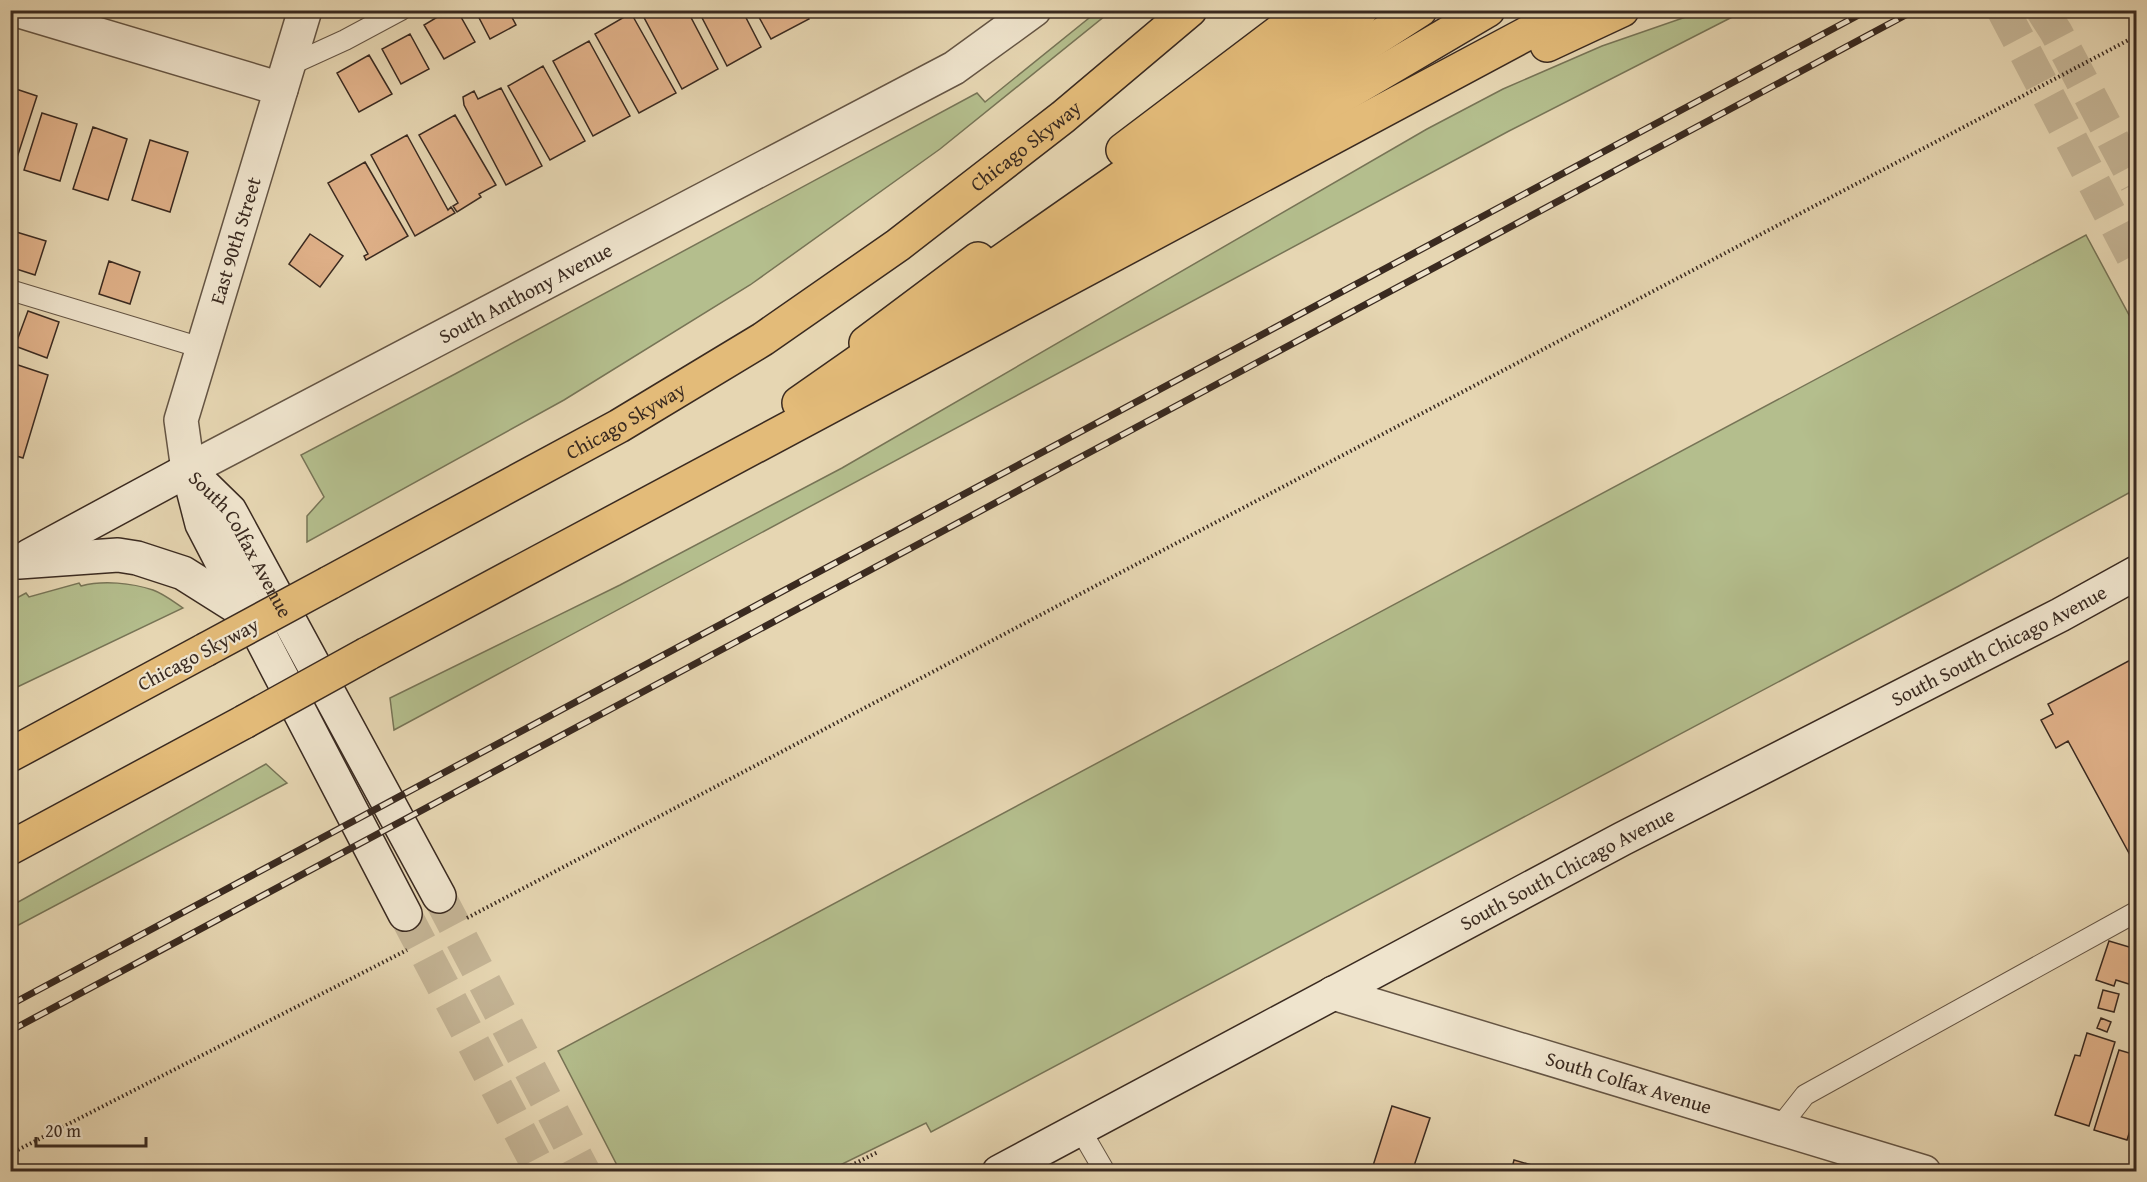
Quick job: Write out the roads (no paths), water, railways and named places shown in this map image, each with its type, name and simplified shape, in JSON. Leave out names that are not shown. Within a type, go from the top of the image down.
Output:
[{"type":"highway","name":"Chicago Skyway","points":[[10,755],[619,426],[763,339],[898,245],[1063,117],[1190,10]]},
{"type":"highway","points":[[679,487],[871,339],[1308,10]]},
{"type":"highway","points":[[679,487],[1334,10]]},
{"type":"highway","points":[[679,487],[1361,10]]},
{"type":"highway","points":[[679,487],[1389,10]]},
{"type":"highway","points":[[679,487],[1420,10]]},
{"type":"highway","points":[[679,487],[1453,10]]},
{"type":"highway","points":[[679,487],[1488,10]]},
{"type":"highway","points":[[679,487],[1529,10]]},
{"type":"highway","points":[[10,848],[367,654],[1571,10]]},
{"type":"highway","points":[[679,487],[1612,10]]},
{"type":"highway","points":[[679,487],[1531,53],[1622,10]]},
{"type":"main road","points":[[16,10],[285,78]]},
{"type":"main road","name":"East 90th Street","points":[[188,470],[181,420],[305,10]]},
{"type":"main road","name":"South Anthony Avenue","points":[[15,564],[188,470],[954,68],[1034,10]]},
{"type":"main road","name":"South Colfax Avenue","points":[[188,470],[202,524],[405,914]]},
{"type":"main road","name":"South Colfax Avenue","points":[[188,470],[230,511],[439,896]]},
{"type":"main road","points":[[15,564],[118,555],[137,558],[183,573],[249,615]]},
{"type":"main road","name":"South South Chicago Avenue","points":[[999,1172],[1611,845],[2060,615],[2136,573]]},
{"type":"main road","name":"South Colfax Avenue","points":[[1333,993],[1924,1172]]},
{"type":"lane","points":[[285,78],[345,40],[400,10]]},
{"type":"lane","points":[[10,290],[202,348]]},
{"type":"lane","points":[[1779,1128],[1805,1095],[2136,912]]},
{"type":"lane","points":[[1080,1129],[1105,1172]]},
{"type":"tunnel","points":[[2003,10],[2136,263]]},
{"type":"tunnel","points":[[2042,10],[2136,183]]},
{"type":"tunnel","points":[[439,896],[584,1172]]},
{"type":"tunnel","points":[[405,914],[541,1172]]},
{"type":"railway","points":[[10,1005],[1868,10]]},
{"type":"railway","points":[[10,1031],[1915,10]]}]
